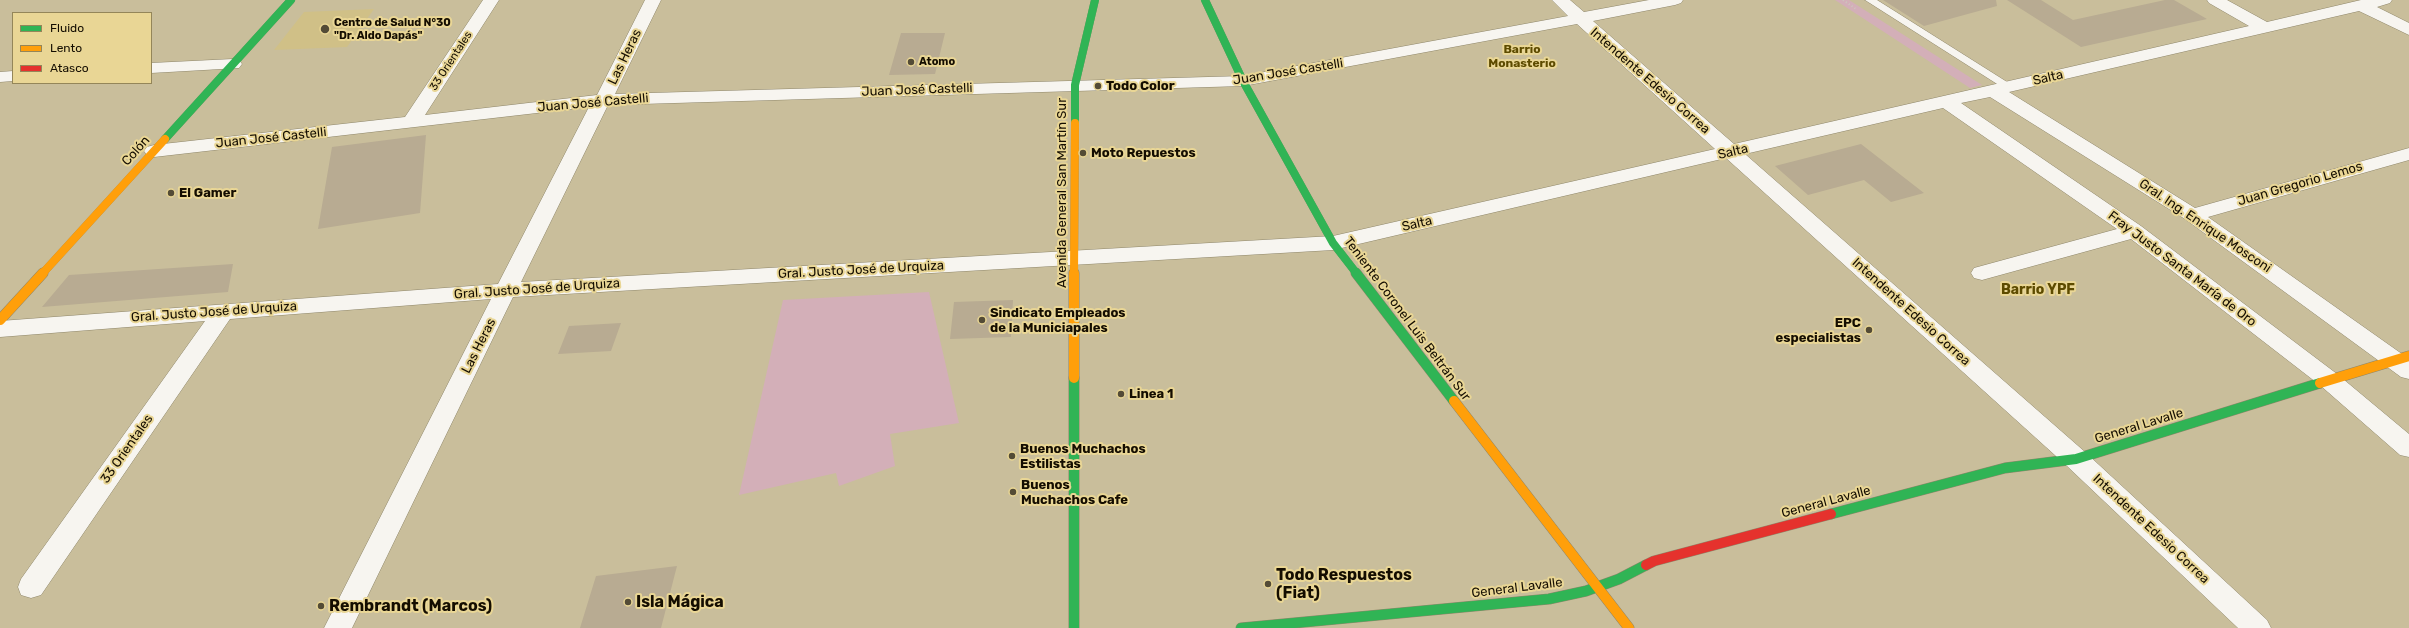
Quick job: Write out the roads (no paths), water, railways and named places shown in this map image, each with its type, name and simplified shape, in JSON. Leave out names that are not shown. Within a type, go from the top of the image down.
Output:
[{"type":"street","name":"Colón","points":[[0,320],[291,0]]},
{"type":"street","name":"33 Orientales","points":[[411,122],[491,0]]},
{"type":"street","name":"Las Heras","points":[[338,628],[508,290],[592,117],[612,85],[653,0]]},
{"type":"street","name":"Avenida General San Martín Sur","points":[[1074,628],[1075,85],[1095,0]]},
{"type":"street","name":"Teniente Coronel Luis Beltrán Sur","points":[[1204,0],[1243,81],[1332,243],[1629,628]]},
{"type":"street","name":"Intendente Edesio Correa","points":[[1560,0],[2076,459],[2257,628]]},
{"type":"street","name":"Juan José Castelli","points":[[154,151],[602,100],[1243,81],[1675,0]]},
{"type":"street","points":[[2215,0],[2265,28]]},
{"type":"street","name":"Salta","points":[[1075,258],[1332,243],[1732,152],[2384,0]]},
{"type":"street","points":[[2361,6],[2409,30]]},
{"type":"street","points":[[152,68],[233,64]]},
{"type":"street","points":[[0,77],[12,76]]},
{"type":"street","name":"Gral. Ing. Enrique Mosconi","points":[[2002,89],[2192,215],[2404,363]]},
{"type":"street","name":"Fray Justo Santa María de Oro","points":[[1946,102],[2134,231],[2329,380],[2409,448]]},
{"type":"street","name":"Juan Gregorio Lemos","points":[[2192,215],[2409,154]]},
{"type":"street","points":[[1982,273],[2134,231]]},
{"type":"street","name":"Gral. Justo José de Urquiza","points":[[0,329],[508,290],[1075,258]]},
{"type":"street","name":"33 Orientales","points":[[31,587],[223,312]]},
{"type":"street","name":"General Lavalle","points":[[1241,628],[1549,599],[1597,587],[1654,561],[2005,468],[2076,459],[2329,380],[2404,363]]},
{"type":"lane","points":[[1870,0],[2002,89]]},
{"type":"place","name":"Centro de Salud N°30 \"Dr. Aldo Dapás\"","points":[[325,29]]},
{"type":"place","name":"Atomo","points":[[911,62]]},
{"type":"place","name":"Todo Color","points":[[1098,86]]},
{"type":"place","name":"Moto Repuestos","points":[[1083,153]]},
{"type":"place","name":"El Gamer","points":[[171,193]]},
{"type":"place","name":"Sindicato Empleados de la Municiapales","points":[[982,320]]},
{"type":"place","name":"EPC especialistas","points":[[1869,330]]},
{"type":"place","name":"Linea 1","points":[[1121,394]]},
{"type":"place","name":"Buenos Muchachos Estilistas","points":[[1012,456]]},
{"type":"place","name":"Buenos Muchachos Cafe","points":[[1013,492]]},
{"type":"place","name":"Todo Respuestos (Fiat)","points":[[1268,584]]},
{"type":"place","name":"Isla Mágica","points":[[628,602]]},
{"type":"place","name":"Rembrandt (Marcos)","points":[[321,606]]},
{"type":"district","name":"Barrio Monasterio","points":[[1522,57]]},
{"type":"district","name":"Barrio YPF","points":[[2038,290]]}]
